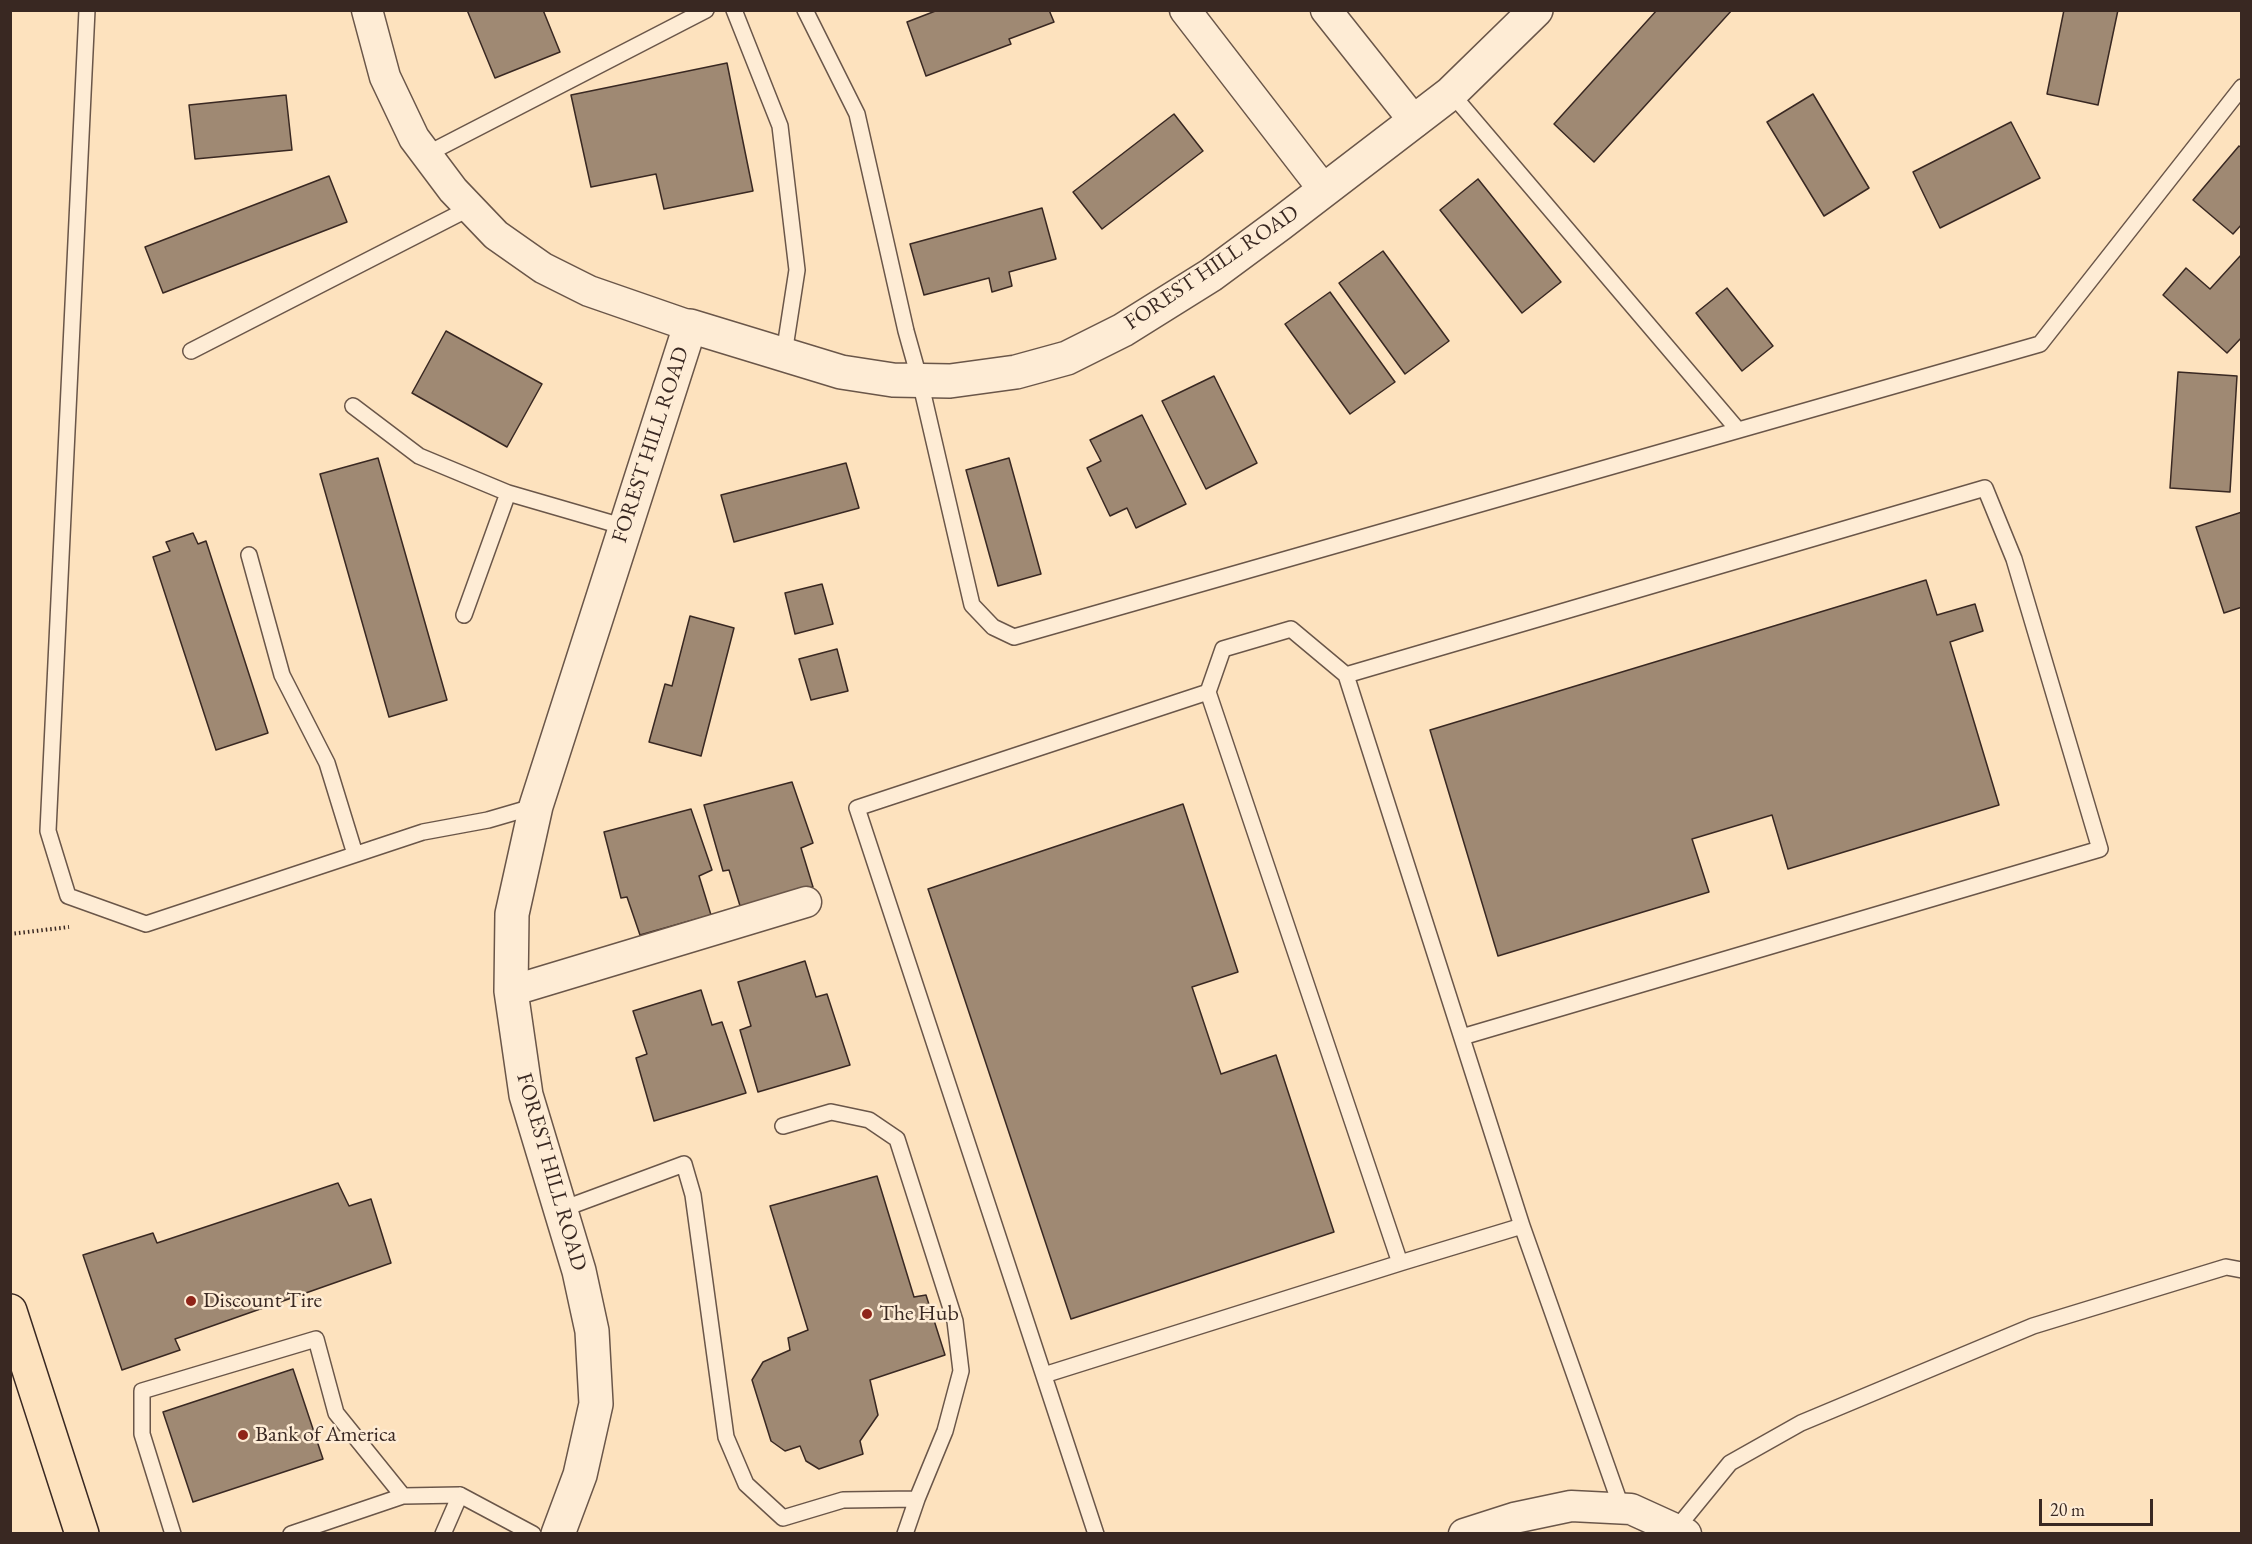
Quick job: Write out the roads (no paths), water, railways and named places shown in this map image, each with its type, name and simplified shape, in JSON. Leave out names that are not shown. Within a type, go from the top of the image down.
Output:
[{"type":"main road","points":[[10,1311],[82,1533]]},
{"type":"street","points":[[366,10],[385,77],[414,138],[470,208],[496,235],[543,268],[589,291],[690,326]]},
{"type":"street","points":[[1185,10],[1324,190]]},
{"type":"street","points":[[1326,10],[1415,122]]},
{"type":"street","name":"FOREST HILL ROAD","points":[[558,1533],[580,1475],[596,1404],[592,1331],[579,1271],[526,1095],[511,991],[512,914],[536,806],[690,326],[841,372],[893,380],[950,381],[1016,372],[1067,358],[1123,330],[1211,275],[1451,93],[1536,10]]},
{"type":"street","points":[[511,991],[806,902]]},
{"type":"street","points":[[1464,1533],[1515,1518],[1571,1506],[1631,1509],[1681,1531]]},
{"type":"lane","points":[[87,10],[48,831],[68,896],[146,924],[423,832],[488,820],[536,806]]},
{"type":"lane","points":[[427,154],[706,10]]},
{"type":"lane","points":[[734,10],[780,126],[797,270],[784,354]]},
{"type":"lane","points":[[805,10],[857,114],[906,332],[920,381],[972,605],[993,627],[1014,637],[2040,344],[2241,87]]},
{"type":"lane","points":[[1451,93],[1738,430]]},
{"type":"lane","points":[[191,351],[470,208]]},
{"type":"lane","points":[[353,406],[419,456],[508,493],[625,527]]},
{"type":"lane","points":[[1346,675],[1985,488],[2014,559],[2100,849],[1462,1037]]},
{"type":"lane","points":[[464,615],[508,493]]},
{"type":"lane","points":[[249,555],[282,675],[327,763],[355,854]]},
{"type":"lane","points":[[1400,1263],[1208,692],[1223,649],[1291,629],[1346,675],[1522,1226],[1622,1509]]},
{"type":"lane","points":[[1096,1533],[857,808],[1208,692]]},
{"type":"lane","points":[[783,1126],[831,1112],[869,1120],[897,1139],[955,1321],[961,1371],[945,1431],[916,1499],[905,1533]]},
{"type":"lane","points":[[560,1210],[684,1164],[693,1195],[726,1437],[746,1484],[783,1518],[843,1500],[916,1499]]},
{"type":"lane","points":[[1044,1375],[1522,1226]]},
{"type":"lane","points":[[1681,1531],[1730,1463],[1801,1424],[2033,1326],[2226,1267],[2241,1270]]},
{"type":"lane","points":[[173,1533],[141,1434],[142,1391],[316,1339],[336,1413],[403,1496]]},
{"type":"lane","points":[[443,1533],[460,1495]]},
{"type":"lane","points":[[291,1533],[403,1496],[460,1495],[533,1533]]},
{"type":"place","name":"Discount Tire","points":[[191,1301]]},
{"type":"place","name":"The Hub","points":[[867,1314]]},
{"type":"place","name":"Bank of America","points":[[243,1435]]}]
